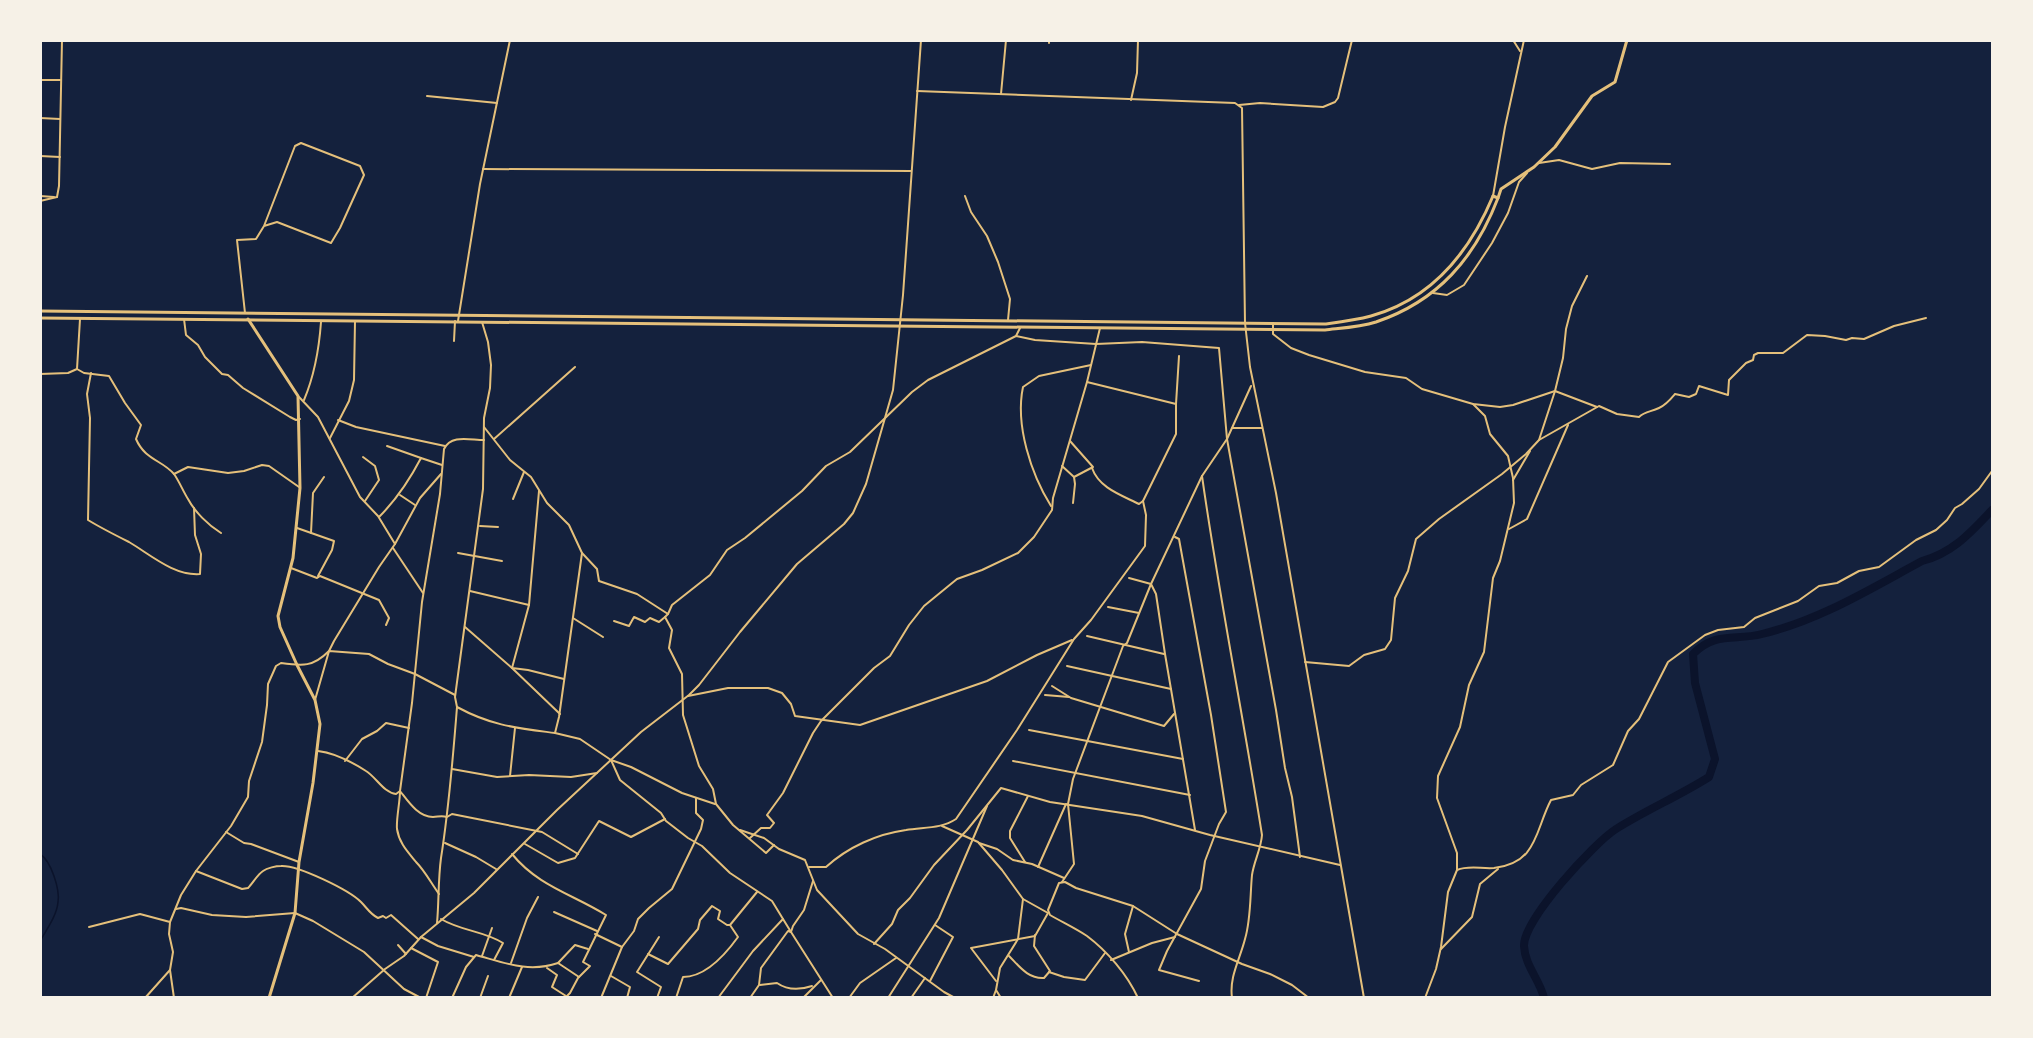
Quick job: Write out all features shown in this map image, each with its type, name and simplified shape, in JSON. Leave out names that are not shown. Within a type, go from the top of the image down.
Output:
[{"type":"main road","points":[[40,318],[1247,330],[1325,330],[1366,324],[1412,306],[1433,293],[1453,275],[1475,245],[1491,216],[1502,189],[1539,163],[1555,147],[1592,96],[1615,82],[1627,40]]},
{"type":"main road","points":[[40,312],[1325,324],[1372,316],[1409,300],[1429,288],[1448,270],[1477,231],[1493,196],[1498,198]]},
{"type":"main road","points":[[248,319],[298,396],[300,488],[291,568],[279,616],[280,627],[315,700],[320,724],[313,783],[299,862],[295,913],[269,998]]},
{"type":"street","points":[[57,197],[62,40]]},
{"type":"street","points":[[454,341],[483,169],[510,40]]},
{"type":"street","points":[[352,998],[406,954],[420,938],[474,893],[496,869],[641,732],[688,696],[796,564],[844,524],[853,513],[863,494],[893,390],[900,327],[921,40]]},
{"type":"street","points":[[1001,94],[1006,40]]},
{"type":"street","points":[[1131,100],[1136,82],[1138,40]]},
{"type":"street","points":[[917,91],[1323,107],[1335,102],[1338,98],[1352,40]]},
{"type":"street","points":[[1514,40],[1521,52]]},
{"type":"street","points":[[1493,196],[1524,40]]},
{"type":"street","points":[[40,80],[60,81]]},
{"type":"street","points":[[427,96],[497,103]]},
{"type":"street","points":[[1239,105],[1242,108],[1245,323],[1252,384],[1276,493],[1364,998]]},
{"type":"street","points":[[40,118],[60,119]]},
{"type":"street","points":[[246,314],[240,280],[237,240],[255,239],[264,226],[295,146],[301,143],[360,166],[364,175],[331,243],[277,222],[264,226]]},
{"type":"street","points":[[40,156],[60,157]]},
{"type":"street","points":[[1539,163],[1559,160],[1592,169],[1620,163],[1670,164]]},
{"type":"street","points":[[483,169],[911,171]]},
{"type":"street","points":[[1433,293],[1447,295],[1464,285],[1492,243],[1508,213],[1519,182],[1529,171]]},
{"type":"street","points":[[40,196],[57,197]]},
{"type":"street","points":[[965,196],[971,213],[987,236],[998,262],[1010,299],[1008,320]]},
{"type":"street","points":[[40,201],[57,197]]},
{"type":"street","points":[[1539,440],[1555,391],[1572,306],[1587,276]]},
{"type":"street","points":[[77,369],[81,318]]},
{"type":"street","points":[[1273,323],[1273,334],[1292,348],[1309,355],[1365,372],[1406,378],[1422,389],[1473,404],[1500,407],[1513,405],[1555,391],[1617,414],[1639,417],[1644,412],[1657,410],[1667,404],[1676,394],[1689,397],[1696,394],[1699,386],[1728,395],[1729,380],[1746,363],[1753,360],[1754,355],[1784,353],[1807,335],[1846,340],[1864,339],[1894,326],[1926,318]]},
{"type":"street","points":[[184,319],[186,335],[198,345],[205,357],[222,374],[228,375],[243,388],[290,417],[300,419]]},
{"type":"street","points":[[304,400],[312,383],[319,351],[321,320]]},
{"type":"street","points":[[330,438],[349,401],[354,380],[355,320]]},
{"type":"street","points":[[437,923],[441,860],[452,769],[456,695],[483,489],[484,427],[491,365],[482,322]]},
{"type":"street","points":[[614,621],[629,626],[634,617],[645,622],[650,618],[659,622],[666,616],[672,605],[710,575],[727,550],[802,492],[826,466],[847,454],[912,392],[928,380],[1016,336],[1020,328]]},
{"type":"street","points":[[750,838],[761,828],[770,828],[774,823],[767,815],[783,794],[821,721],[874,668],[890,656],[924,606],[957,579],[1018,553],[1034,537],[1052,508],[1100,328]]},
{"type":"street","points":[[1016,336],[1035,340],[1096,344],[1142,342],[1219,348],[1227,439],[1292,797],[1300,857]]},
{"type":"street","points":[[1069,441],[1093,467],[1095,477],[1113,491],[1139,504],[1143,501],[1176,434],[1179,356]]},
{"type":"street","points":[[1052,508],[1040,489],[1028,453],[1020,403],[1023,387],[1039,376],[1091,365]]},
{"type":"street","points":[[493,439],[575,367]]},
{"type":"street","points":[[40,374],[68,373],[77,369],[109,376],[125,404],[141,425],[136,439],[139,445],[151,458],[174,474],[194,508],[221,533]]},
{"type":"street","points":[[91,373],[87,394],[90,418],[87,520],[161,563],[189,575],[200,574],[202,564],[195,535],[194,508]]},
{"type":"street","points":[[1087,382],[1176,404]]},
{"type":"street","points":[[1038,867],[1067,804],[1075,774],[1123,645],[1127,643],[1151,584],[1202,476],[1227,439],[1252,384]]},
{"type":"street","points":[[298,396],[318,417],[364,502],[379,517],[395,544]]},
{"type":"street","points":[[1425,998],[1436,969],[1448,892],[1456,870],[1457,853],[1437,798],[1438,776],[1460,727],[1469,685],[1484,652],[1493,578],[1514,503],[1513,480],[1508,456],[1490,434],[1485,416],[1473,404]]},
{"type":"street","points":[[1305,662],[1349,666],[1364,655],[1385,650],[1391,640],[1395,598],[1408,571],[1416,539],[1439,519],[1511,467],[1539,440],[1568,425],[1579,415],[1597,407]]},
{"type":"street","points":[[338,420],[356,428],[445,446]]},
{"type":"street","points":[[1508,529],[1527,519],[1568,425]]},
{"type":"street","points":[[484,427],[510,460],[531,477],[547,503],[569,525],[582,553],[597,569],[599,580],[637,594],[666,616],[672,630],[669,648],[682,674],[683,715],[699,766],[713,789],[716,804],[739,830],[766,853],[774,845]]},
{"type":"street","points":[[1232,428],[1262,428]]},
{"type":"street","points":[[440,894],[417,862],[406,852],[402,843],[397,828],[400,791],[423,593],[445,446],[455,439],[484,440]]},
{"type":"street","points":[[387,446],[442,465]]},
{"type":"street","points":[[1513,480],[1526,462],[1532,448]]},
{"type":"street","points":[[363,457],[375,466],[379,480],[364,502]]},
{"type":"street","points":[[379,517],[409,482],[421,458]]},
{"type":"street","points":[[174,474],[188,467],[228,473],[262,465],[269,466],[300,488]]},
{"type":"street","points":[[1062,466],[1074,477],[1073,503]]},
{"type":"street","points":[[1074,477],[1092,468]]},
{"type":"street","points":[[1456,870],[1464,867],[1506,866],[1528,854],[1538,838],[1544,814],[1551,800],[1573,795],[1581,785],[1612,765],[1628,731],[1639,719],[1672,657],[1706,634],[1744,627],[1755,618],[1798,601],[1819,586],[1837,583],[1858,571],[1879,567],[1947,520],[1955,508],[1978,489],[1992,471]]},
{"type":"street","points":[[513,499],[524,472]]},
{"type":"street","points":[[174,998],[170,970],[173,952],[169,934],[170,922],[181,895],[248,797],[249,781],[262,742],[268,684],[276,666],[281,663],[297,665],[319,662],[329,651],[362,593],[393,548],[415,505],[442,473]]},
{"type":"street","points":[[1202,476],[1262,835],[1261,846],[1252,873],[1246,938],[1237,962],[1231,991],[1232,998]]},
{"type":"street","points":[[310,533],[313,493],[324,477]]},
{"type":"street","points":[[512,668],[529,604],[539,491]]},
{"type":"street","points":[[400,494],[415,505]]},
{"type":"street","points":[[809,867],[826,867],[839,855],[870,840],[904,830],[942,826],[956,819],[1017,730],[1074,639],[1091,620],[1145,546],[1146,515],[1143,501]]},
{"type":"street","points":[[478,526],[498,527]]},
{"type":"street","points":[[296,528],[334,541],[332,550],[318,576]]},
{"type":"street","points":[[1174,537],[1179,539],[1226,812],[1205,861],[1201,889],[1159,970],[1199,981]]},
{"type":"street","points":[[393,548],[423,593]]},
{"type":"street","points":[[458,552],[501,561]]},
{"type":"street","points":[[555,733],[560,714],[582,553]]},
{"type":"street","points":[[291,568],[379,600],[389,618],[386,625]]},
{"type":"street","points":[[1129,578],[1151,584],[1156,594],[1196,831]]},
{"type":"street","points":[[470,591],[529,604]]},
{"type":"street","points":[[1108,607],[1139,613]]},
{"type":"street","points":[[573,618],[603,637]]},
{"type":"street","points":[[465,627],[560,714]]},
{"type":"street","points":[[1088,636],[1165,654]]},
{"type":"street","points":[[688,696],[738,687],[768,688],[782,693],[791,704],[795,716],[860,725],[987,681],[1074,639]]},
{"type":"street","points":[[329,651],[369,654],[456,695]]},
{"type":"street","points":[[315,700],[329,651]]},
{"type":"street","points":[[1067,666],[1171,689]]},
{"type":"street","points":[[512,668],[564,679]]},
{"type":"street","points":[[1052,686],[1071,698]]},
{"type":"street","points":[[1045,695],[1071,698],[1164,726],[1175,713]]},
{"type":"street","points":[[457,707],[478,719],[580,739],[611,760],[710,804],[716,804]]},
{"type":"street","points":[[345,761],[362,739],[386,723],[409,728]]},
{"type":"street","points":[[510,776],[515,728]]},
{"type":"street","points":[[1029,730],[1183,759]]},
{"type":"street","points":[[316,750],[335,754],[368,772],[390,794],[400,791]]},
{"type":"street","points":[[611,760],[620,780],[665,819],[702,846],[730,873],[772,901],[833,998]]},
{"type":"street","points":[[1013,761],[1190,795]]},
{"type":"street","points":[[452,769],[497,777],[529,775],[571,777],[597,773]]},
{"type":"street","points":[[874,944],[892,924],[898,910],[910,898],[934,865],[962,836],[1001,788],[1067,804],[1142,816],[1214,836],[1340,865]]},
{"type":"street","points":[[400,791],[419,813],[432,818],[441,815],[447,817],[452,814],[542,832],[578,854]]},
{"type":"street","points":[[1026,863],[1010,838],[1010,831],[1028,796]]},
{"type":"street","points":[[601,998],[622,947],[634,931],[638,920],[672,889],[703,820],[696,813],[696,798]]},
{"type":"street","points":[[888,998],[935,925],[988,804]]},
{"type":"street","points":[[1067,804],[1074,864],[1059,883],[1048,913],[1035,935],[1034,945],[1049,972],[1085,980],[1105,953]]},
{"type":"street","points":[[524,843],[558,863],[575,858],[599,821],[631,837],[665,819]]},
{"type":"street","points":[[942,826],[997,849],[1013,860],[1064,878]]},
{"type":"street","points":[[739,830],[754,834],[779,849],[805,860],[813,881],[826,901],[854,930],[865,940],[955,998]]},
{"type":"street","points":[[226,832],[244,843],[299,862]]},
{"type":"street","points":[[978,842],[1023,899],[1086,936],[1128,978],[1138,998]]},
{"type":"street","points":[[444,843],[496,869]]},
{"type":"street","points":[[512,854],[524,869],[549,886],[606,915],[583,962],[590,966],[579,977],[567,996],[552,987],[557,975],[545,967]]},
{"type":"street","points":[[196,871],[242,889],[248,888],[262,871],[267,869],[281,866],[299,870],[342,889],[378,918],[382,915],[386,918],[391,915],[420,938],[438,946],[474,957],[482,956],[522,967],[545,967],[558,963],[575,945],[588,949]]},
{"type":"street","points":[[1440,950],[1472,917],[1480,884],[1501,867]]},
{"type":"street","points":[[750,998],[759,985],[761,968],[789,931],[791,932],[804,910],[813,881]]},
{"type":"street","points":[[1062,882],[1132,906],[1176,935],[1270,974],[1292,985],[1308,997]]},
{"type":"street","points":[[730,925],[758,892]]},
{"type":"street","points":[[511,964],[527,918],[538,897]]},
{"type":"street","points":[[993,998],[1000,968],[1017,941],[1023,899]]},
{"type":"street","points":[[648,954],[668,964],[698,929],[700,920],[712,906],[720,911],[718,919],[730,925],[738,937],[726,954],[696,977],[683,977],[675,998]]},
{"type":"street","points":[[1129,952],[1125,934],[1132,906]]},
{"type":"street","points":[[176,909],[181,908],[212,915],[246,917],[295,913],[342,937],[385,969],[404,989],[421,998]]},
{"type":"street","points":[[554,912],[622,947]]},
{"type":"street","points":[[89,927],[140,914],[170,922]]},
{"type":"street","points":[[718,998],[753,951],[783,919]]},
{"type":"street","points":[[441,920],[452,926],[490,935],[503,943],[494,960]]},
{"type":"street","points":[[930,981],[953,937],[935,925]]},
{"type":"street","points":[[482,956],[492,928]]},
{"type":"street","points":[[998,982],[971,948],[1017,941],[1035,935]]},
{"type":"street","points":[[1111,960],[1176,935]]},
{"type":"street","points":[[657,998],[661,987],[637,972],[658,937]]},
{"type":"street","points":[[398,945],[406,954]]},
{"type":"street","points":[[411,948],[438,962],[426,998]]},
{"type":"street","points":[[1009,955],[1025,972],[1036,979],[1044,978],[1049,972]]},
{"type":"street","points":[[452,998],[466,967],[474,957]]},
{"type":"street","points":[[849,998],[860,984],[896,958]]},
{"type":"street","points":[[558,963],[579,977]]},
{"type":"street","points":[[509,998],[522,967]]},
{"type":"street","points":[[145,998],[170,970]]},
{"type":"street","points":[[610,975],[630,987],[627,998]]},
{"type":"street","points":[[480,998],[488,976]]},
{"type":"street","points":[[911,998],[925,978]]},
{"type":"street","points":[[759,985],[777,983],[783,987],[800,990],[821,980]]},
{"type":"street","points":[[803,998],[812,986]]},
{"type":"street","points":[[996,990],[1001,998]]},
{"type":"waterway","points":[[1544,998],[1527,960],[1524,946],[1527,934],[1547,901],[1577,865],[1616,829],[1709,777],[1715,759],[1695,683],[1693,654],[1701,647],[1718,639],[1762,634],[1804,621],[1844,603],[1922,561],[1943,553],[1969,534],[1992,510]]},
{"type":"waterway","points":[[40,854],[51,869],[58,896],[54,917],[40,941]]}]
